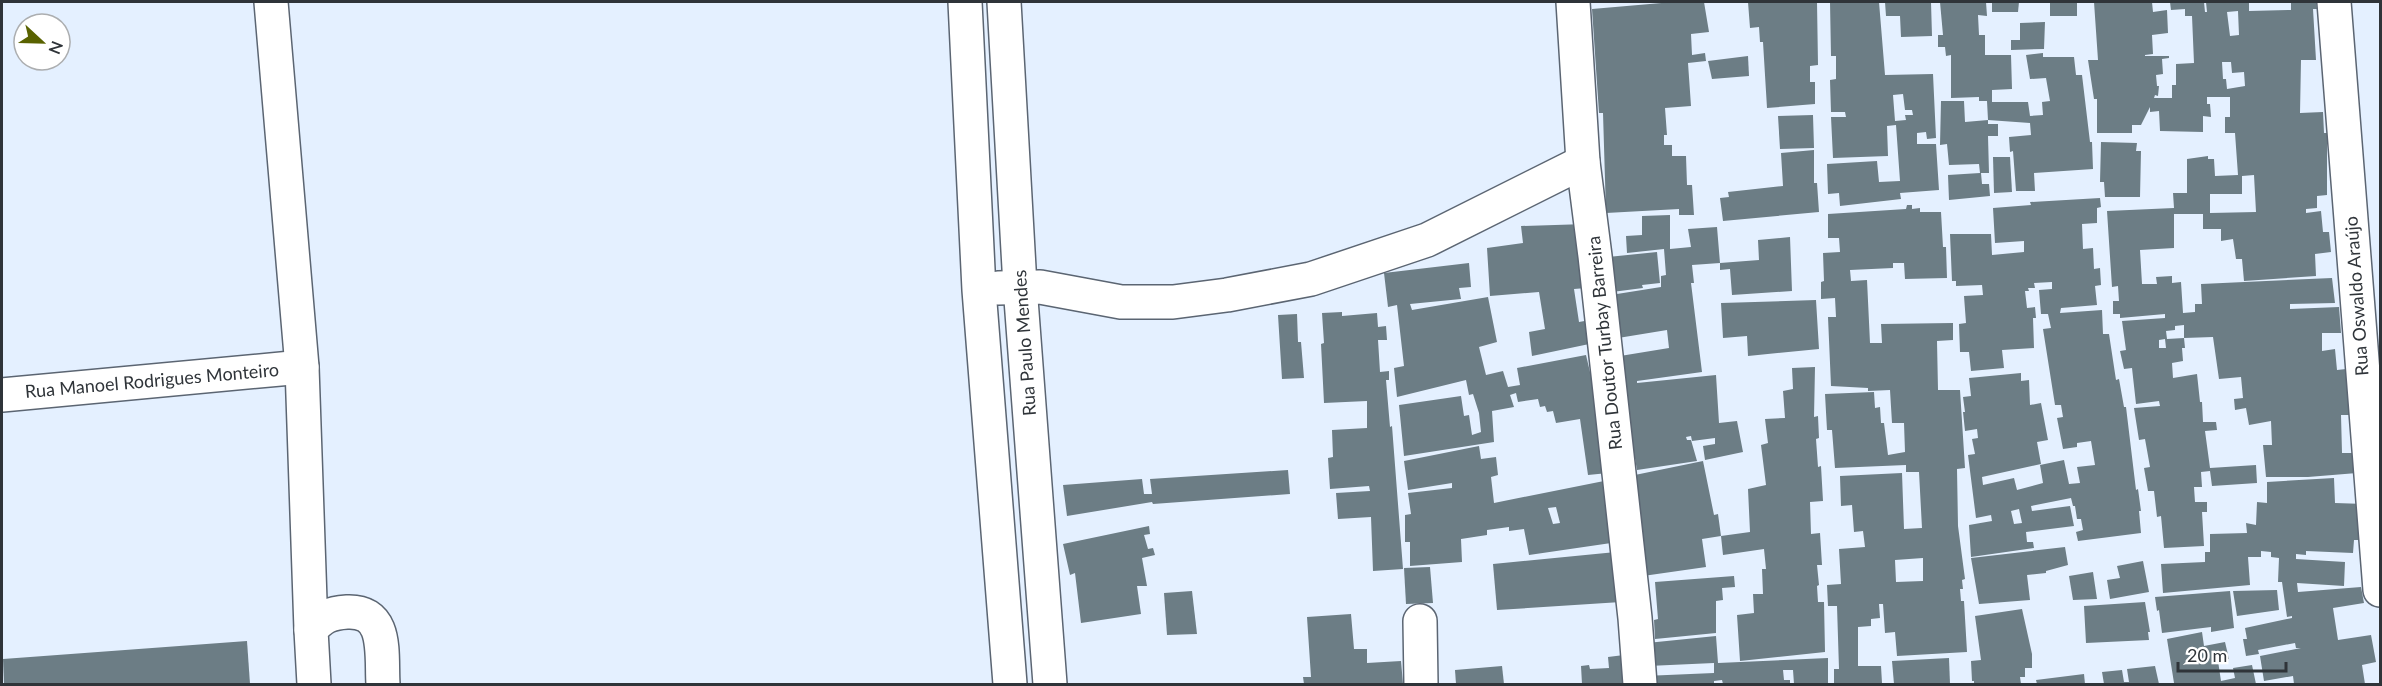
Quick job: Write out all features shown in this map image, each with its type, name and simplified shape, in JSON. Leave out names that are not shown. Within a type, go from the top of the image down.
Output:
[{"type":"street","points":[[271,2],[302,367],[314,684]]},
{"type":"street","points":[[965,2],[979,290],[1010,684]]},
{"type":"street","name":"Rua Paulo Mendes","points":[[1004,2],[1020,286],[1050,684]]},
{"type":"street","name":"Rua Doutor Turbay Barreira","points":[[1573,2],[1583,162],[1597,268],[1635,618],[1640,684]]},
{"type":"street","name":"Rua Oswaldo Araújo","points":[[2334,2],[2380,590]]},
{"type":"street","points":[[979,290],[1020,286],[1121,302],[1173,302],[1260,290],[1311,279],[1427,240],[1583,162]]},
{"type":"street","name":"Rua Manoel Rodrigues Monteiro","points":[[2,395],[302,367]]},
{"type":"street","points":[[311,630],[321,618],[333,613],[356,612],[368,616],[377,624],[380,634],[383,684]]},
{"type":"street","points":[[1420,621],[1421,684]]},
{"type":"street","points":[[1007,643],[1047,641]]},
{"type":"building","points":[[1673,2],[1704,2],[1709,32],[1691,34],[1692,55],[1705,53],[1706,61],[1688,63],[1691,106],[1665,108],[1667,135],[1664,135],[1664,145],[1672,145],[1672,156],[1686,156],[1687,185],[1692,185],[1694,215],[1679,215],[1679,209],[1606,213],[1603,113],[1599,113],[1592,9]]},
{"type":"building","points":[[1748,2],[1817,2],[1818,65],[1810,66],[1810,82],[1815,82],[1815,104],[1767,108],[1763,42],[1760,42],[1759,27],[1750,28]]},
{"type":"building","points":[[1830,2],[1879,2],[1885,75],[1933,74],[1936,138],[1927,139],[1926,132],[1917,133],[1917,144],[1936,144],[1939,190],[1900,193],[1901,199],[1840,206],[1839,193],[1828,194],[1827,164],[1877,161],[1879,182],[1900,181],[1896,125],[1887,126],[1888,156],[1833,158],[1831,117],[1846,117],[1845,112],[1831,112],[1830,80],[1836,79],[1836,56],[1831,56]],"holes":[[[1903,94],[1905,110],[1912,110],[1913,115],[1905,115],[1906,120],[1895,121],[1893,95]]]},
{"type":"building","points":[[1885,2],[1931,2],[1932,36],[1901,37],[1900,16],[1886,16]]},
{"type":"building","points":[[1940,2],[1986,2],[1987,16],[1978,15],[1979,35],[1985,35],[1985,55],[2011,55],[2012,89],[1992,90],[1992,102],[2028,102],[2030,116],[2043,115],[2042,102],[2050,101],[2046,78],[2030,79],[2026,55],[2043,53],[2043,57],[2074,57],[2076,75],[2082,75],[2090,142],[2092,142],[2093,169],[2034,173],[2035,191],[2016,191],[2013,151],[2010,152],[2009,137],[2031,135],[2030,123],[1988,120],[1987,101],[1979,101],[1979,97],[1951,98],[1951,55],[1946,56],[1945,47],[1938,47],[1938,35],[1943,35]]},
{"type":"building","points":[[1992,2],[2019,2],[2018,12],[1992,12]]},
{"type":"building","points":[[2050,2],[2077,2],[2077,16],[2050,16]]},
{"type":"building","points":[[2094,2],[2152,2],[2153,12],[2167,10],[2168,33],[2152,35],[2153,54],[2145,56],[2169,56],[2169,58],[2162,59],[2163,74],[2156,75],[2157,86],[2159,86],[2158,96],[2155,95],[2154,98],[2172,98],[2172,85],[2176,85],[2176,64],[2194,63],[2192,16],[2185,16],[2185,9],[2171,10],[2170,2],[2204,2],[2205,12],[2207,12],[2206,2],[2249,2],[2249,11],[2291,10],[2291,2],[2316,2],[2317,9],[2313,9],[2316,60],[2301,60],[2300,113],[2323,112],[2324,133],[2327,133],[2327,195],[2317,196],[2317,208],[2306,209],[2306,213],[2321,211],[2323,232],[2329,232],[2331,252],[2315,254],[2316,276],[2244,281],[2242,259],[2236,259],[2233,239],[2221,241],[2221,229],[2203,229],[2203,214],[2174,214],[2174,248],[2140,250],[2142,284],[2157,284],[2156,277],[2172,276],[2172,283],[2181,282],[2183,313],[2195,312],[2195,304],[2202,304],[2201,284],[2332,278],[2335,303],[2290,304],[2290,309],[2339,307],[2341,333],[2322,333],[2322,351],[2335,349],[2337,370],[2346,369],[2352,415],[2341,415],[2342,453],[2356,453],[2357,473],[2308,477],[2266,477],[2263,445],[2272,445],[2271,421],[2249,425],[2246,408],[2235,410],[2234,399],[2243,398],[2241,377],[2219,379],[2213,337],[2184,338],[2183,361],[2172,363],[2173,378],[2197,374],[2203,422],[2216,422],[2217,430],[2205,431],[2210,468],[2256,465],[2257,483],[2212,486],[2210,471],[2201,472],[2202,487],[2194,487],[2195,502],[2207,502],[2207,512],[2202,512],[2204,546],[2164,548],[2161,516],[2157,517],[2154,491],[2148,491],[2144,468],[2150,467],[2145,439],[2139,440],[2134,408],[2160,406],[2159,401],[2136,404],[2132,368],[2124,369],[2120,351],[2126,350],[2122,321],[2165,318],[2165,314],[2120,318],[2120,314],[2113,314],[2113,301],[2119,301],[2118,286],[2112,287],[2107,211],[2174,208],[2173,193],[2187,193],[2187,159],[2208,156],[2208,159],[2214,159],[2215,176],[2238,175],[2235,133],[2225,133],[2225,117],[2230,117],[2230,97],[2207,97],[2211,117],[2203,116],[2203,132],[2160,131],[2159,111],[2150,112],[2150,107],[2141,125],[2132,125],[2132,133],[2097,133],[2097,99],[2094,99],[2088,60],[2098,60]],"holes":[[[2238,11],[2239,35],[2230,36],[2227,12]],[[2222,62],[2231,62],[2232,73],[2244,72],[2245,86],[2227,89],[2226,79],[2223,79]],[[2254,175],[2256,212],[2210,213],[2210,194],[2242,194],[2242,176]],[[2184,325],[2184,338],[2167,339],[2166,331],[2175,330],[2175,326]],[[2165,339],[2166,348],[2159,348],[2159,340]]]},
{"type":"building","points":[[2045,22],[2044,49],[2011,50],[2011,40],[2020,40],[2020,23]]},
{"type":"building","points":[[1748,56],[1749,76],[1712,79],[1708,61]]},
{"type":"building","points":[[1941,101],[1964,101],[1965,122],[1988,120],[1988,124],[1998,124],[1998,136],[1988,136],[1989,173],[1981,173],[1982,184],[1989,184],[1990,196],[1949,200],[1948,175],[1980,173],[1979,164],[1949,165],[1947,144],[1940,145]]},
{"type":"building","points":[[1813,115],[1814,148],[1780,149],[1778,116]]},
{"type":"building","points":[[2101,142],[2137,143],[2136,151],[2141,151],[2140,197],[2105,197],[2104,182],[2100,182]]},
{"type":"building","points":[[1814,150],[1814,183],[1817,183],[1819,212],[1723,221],[1720,198],[1729,197],[1728,192],[1783,186],[1781,153]]},
{"type":"building","points":[[1993,157],[2010,157],[2012,192],[1994,193]]},
{"type":"building","points":[[2100,198],[2101,207],[2097,208],[2097,223],[2082,224],[2083,249],[2093,248],[2094,269],[2100,268],[2101,285],[2095,286],[2097,305],[2061,308],[2060,313],[2102,310],[2103,334],[2109,334],[2116,380],[2119,379],[2124,407],[2126,407],[2136,490],[2138,489],[2141,511],[2139,511],[2141,533],[2078,541],[2076,532],[2083,530],[2081,519],[2077,519],[2071,498],[2031,506],[2032,511],[2070,506],[2074,526],[2026,532],[2027,542],[2033,542],[2034,548],[1971,557],[1969,525],[1992,521],[1991,515],[1976,518],[1968,455],[1975,454],[1972,439],[1978,438],[1977,429],[1965,431],[1963,412],[1965,412],[1963,397],[1971,396],[1969,378],[2021,373],[2021,381],[2029,380],[2030,405],[2041,403],[2048,440],[2037,442],[2041,464],[1982,477],[1983,485],[2014,478],[2017,490],[2043,483],[2040,465],[2064,460],[2069,484],[2080,483],[2077,467],[2095,465],[2091,441],[2077,443],[2077,447],[2063,449],[2057,418],[2063,417],[2061,405],[2055,405],[2043,329],[2051,328],[2048,314],[2041,314],[2039,290],[2052,289],[2052,282],[2034,283],[2035,288],[2028,288],[2029,291],[2025,291],[2027,308],[2035,307],[2034,348],[2002,350],[2004,368],[1971,371],[1969,352],[1960,352],[1959,324],[1966,323],[1964,296],[1983,295],[1982,285],[1956,286],[1956,281],[1952,281],[1950,234],[1991,234],[1992,255],[2024,252],[2024,241],[1995,243],[1993,208],[2031,205],[2030,202]],"holes":[[[2019,509],[2022,523],[2014,524],[2011,511]]]},
{"type":"building","points":[[1907,205],[1912,205],[1912,209],[1920,208],[1920,212],[1941,212],[1943,247],[1946,247],[1947,278],[1905,279],[1904,263],[1893,263],[1893,268],[1850,270],[1851,281],[1867,280],[1870,343],[1882,343],[1881,324],[1953,323],[1953,340],[1937,341],[1938,390],[1960,390],[1965,468],[1957,469],[1958,526],[1965,579],[1962,580],[1963,589],[1960,589],[1961,601],[1964,601],[1967,652],[1897,656],[1895,632],[1885,633],[1883,604],[1879,604],[1880,618],[1871,619],[1871,626],[1858,627],[1858,666],[1881,666],[1882,683],[1834,684],[1834,669],[1839,669],[1837,606],[1828,606],[1827,585],[1841,584],[1839,549],[1865,547],[1863,531],[1854,532],[1852,505],[1841,506],[1840,476],[1902,473],[1904,529],[1922,528],[1919,472],[1906,472],[1906,465],[1835,468],[1832,430],[1827,430],[1825,394],[1874,392],[1875,408],[1880,407],[1881,423],[1884,423],[1888,455],[1905,452],[1904,423],[1892,423],[1890,390],[1868,391],[1868,388],[1831,386],[1828,317],[1836,317],[1835,298],[1821,299],[1821,282],[1824,281],[1823,253],[1840,252],[1839,238],[1828,238],[1828,214],[1906,209]],"holes":[[[1923,558],[1923,581],[1896,582],[1895,560]]]},
{"type":"building","points":[[1670,215],[1670,249],[1691,247],[1688,229],[1717,227],[1720,263],[1692,265],[1694,283],[1691,283],[1702,372],[1637,381],[1637,383],[1716,375],[1719,423],[1737,421],[1743,452],[1705,460],[1703,446],[1715,444],[1715,438],[1692,441],[1691,436],[1686,437],[1687,440],[1691,440],[1697,461],[1637,470],[1631,435],[1623,436],[1614,357],[1669,348],[1667,330],[1612,339],[1608,302],[1617,300],[1617,294],[1661,287],[1661,276],[1666,275],[1664,249],[1627,253],[1626,236],[1642,235],[1642,216]]},
{"type":"building","points":[[1586,224],[1586,288],[1574,289],[1579,322],[1590,320],[1594,343],[1532,356],[1529,332],[1545,329],[1539,292],[1490,296],[1487,248],[1523,243],[1521,226]]},
{"type":"building","points":[[1790,237],[1792,291],[1732,295],[1730,269],[1720,270],[1720,263],[1759,260],[1758,240]]},
{"type":"building","points":[[1657,252],[1660,283],[1612,292],[1608,257]]},
{"type":"building","points":[[1469,263],[1471,287],[1459,288],[1461,299],[1410,304],[1412,310],[1488,297],[1497,342],[1479,347],[1486,375],[1503,371],[1508,387],[1520,385],[1517,368],[1586,355],[1590,372],[1595,371],[1608,473],[1588,475],[1580,419],[1556,423],[1553,411],[1547,412],[1545,406],[1540,407],[1538,399],[1518,402],[1516,393],[1510,395],[1514,407],[1492,411],[1494,442],[1404,456],[1399,405],[1461,396],[1464,416],[1469,415],[1472,435],[1481,432],[1479,413],[1473,394],[1469,395],[1466,380],[1397,397],[1394,368],[1404,366],[1397,305],[1388,307],[1384,273]]},
{"type":"building","points":[[1816,300],[1819,349],[1748,356],[1747,336],[1723,338],[1721,303]]},
{"type":"building","points":[[1342,312],[1342,316],[1377,313],[1378,327],[1386,326],[1387,340],[1378,340],[1380,372],[1389,371],[1389,380],[1386,380],[1390,427],[1392,426],[1403,569],[1373,571],[1371,517],[1338,519],[1336,493],[1370,491],[1369,486],[1330,489],[1328,458],[1333,457],[1332,430],[1367,428],[1367,401],[1324,403],[1322,313]]},
{"type":"building","points":[[1297,314],[1298,342],[1301,342],[1304,378],[1282,379],[1278,315]]},
{"type":"building","points":[[1815,367],[1814,417],[1818,416],[1819,438],[1816,439],[1818,467],[1821,466],[1823,501],[1810,502],[1811,534],[1820,533],[1822,565],[1817,565],[1819,585],[1817,586],[1818,602],[1824,602],[1825,652],[1740,661],[1737,615],[1754,613],[1753,594],[1763,594],[1762,569],[1766,569],[1764,549],[1723,555],[1721,536],[1750,532],[1748,489],[1766,485],[1761,445],[1768,443],[1765,419],[1785,418],[1783,391],[1793,389],[1792,368]]},
{"type":"building","points":[[1479,446],[1481,459],[1496,457],[1498,475],[1491,477],[1494,503],[1609,480],[1618,542],[1529,555],[1524,529],[1509,531],[1509,527],[1487,530],[1487,535],[1461,539],[1462,562],[1410,566],[1410,542],[1405,542],[1405,515],[1411,514],[1408,493],[1452,488],[1452,483],[1408,490],[1404,461]],"holes":[[[1556,507],[1560,523],[1553,524],[1548,508]]]},
{"type":"building","points":[[1703,461],[1714,515],[1718,514],[1721,536],[1702,539],[1706,567],[1643,576],[1630,476]]},
{"type":"building","points":[[1288,470],[1290,494],[1153,504],[1152,502],[1067,516],[1063,485],[1142,479],[1144,494],[1152,494],[1150,479]]},
{"type":"building","points":[[2334,478],[2335,503],[2365,504],[2360,540],[2354,540],[2353,553],[2306,551],[2306,555],[2296,554],[2296,559],[2345,562],[2344,586],[2297,583],[2298,592],[2361,587],[2364,603],[2333,608],[2338,640],[2371,635],[2376,662],[2362,665],[2365,684],[2294,684],[2293,676],[2264,681],[2260,656],[2301,648],[2296,648],[2295,643],[2258,650],[2259,654],[2246,656],[2243,639],[2247,639],[2245,628],[2292,618],[2292,616],[2287,617],[2282,582],[2278,582],[2279,558],[2271,557],[2271,552],[2261,551],[2261,557],[2248,557],[2250,585],[2163,593],[2161,564],[2205,562],[2205,552],[2210,552],[2210,534],[2247,533],[2246,523],[2256,525],[2257,502],[2267,503],[2267,482]]},
{"type":"building","points":[[1149,526],[1150,534],[1144,535],[1148,549],[1153,548],[1155,555],[1142,558],[1147,586],[1137,586],[1141,614],[1081,623],[1075,573],[1070,575],[1063,544]]},
{"type":"building","points":[[2065,547],[2068,565],[2046,571],[2046,573],[2027,575],[2030,600],[1979,604],[1971,558]]},
{"type":"building","points":[[1616,552],[1621,602],[1497,610],[1493,564]]},
{"type":"building","points":[[2143,561],[2149,592],[2110,599],[2107,580],[2120,578],[2117,566]]},
{"type":"building","points":[[1430,567],[1433,603],[1406,604],[1404,568]]},
{"type":"building","points":[[2093,572],[2097,599],[2073,600],[2069,576]]},
{"type":"building","points":[[1734,576],[1735,587],[1722,588],[1723,600],[1716,601],[1716,633],[1655,639],[1654,620],[1658,619],[1655,582]]},
{"type":"building","points":[[2277,590],[2279,610],[2237,616],[2233,591]]},
{"type":"building","points":[[1192,591],[1197,634],[1167,635],[1164,593]]},
{"type":"building","points":[[2230,591],[2234,628],[2211,632],[2211,627],[2162,633],[2155,597]]},
{"type":"building","points":[[2145,602],[2150,632],[2148,632],[2149,640],[2086,643],[2084,606]]},
{"type":"building","points":[[2022,609],[2032,654],[2032,668],[2025,668],[2025,677],[2020,677],[2021,684],[1974,684],[1971,661],[1981,660],[1975,616]]},
{"type":"building","points":[[1351,614],[1354,649],[1367,649],[1367,663],[1401,661],[1403,684],[1304,684],[1303,677],[1311,677],[1307,617]]},
{"type":"building","points":[[2202,632],[2204,646],[2225,642],[2229,659],[2218,661],[2221,681],[2235,678],[2233,668],[2252,665],[2256,684],[2174,683],[2167,639]]},
{"type":"building","points":[[1716,636],[1718,663],[1828,658],[1828,684],[1794,684],[1793,670],[1783,670],[1784,680],[1790,680],[1790,684],[1723,684],[1722,680],[1714,681],[1714,684],[1644,684],[1644,676],[1714,673],[1714,663],[1648,666],[1647,643]]},
{"type":"building","points":[[247,641],[250,684],[4,684],[3,659]]},
{"type":"building","points":[[1624,655],[1635,684],[1582,684],[1581,666],[1589,665],[1590,669],[1609,668],[1608,657]]},
{"type":"building","points":[[1949,658],[1950,684],[1894,684],[1892,661]]},
{"type":"building","points":[[1502,666],[1504,684],[1456,684],[1455,670]]},
{"type":"building","points":[[2155,666],[2159,684],[2104,684],[2102,672],[2122,670],[2124,682],[2129,682],[2127,669]]},
{"type":"building","points":[[2084,674],[2085,684],[2037,684],[2036,680]]}]
